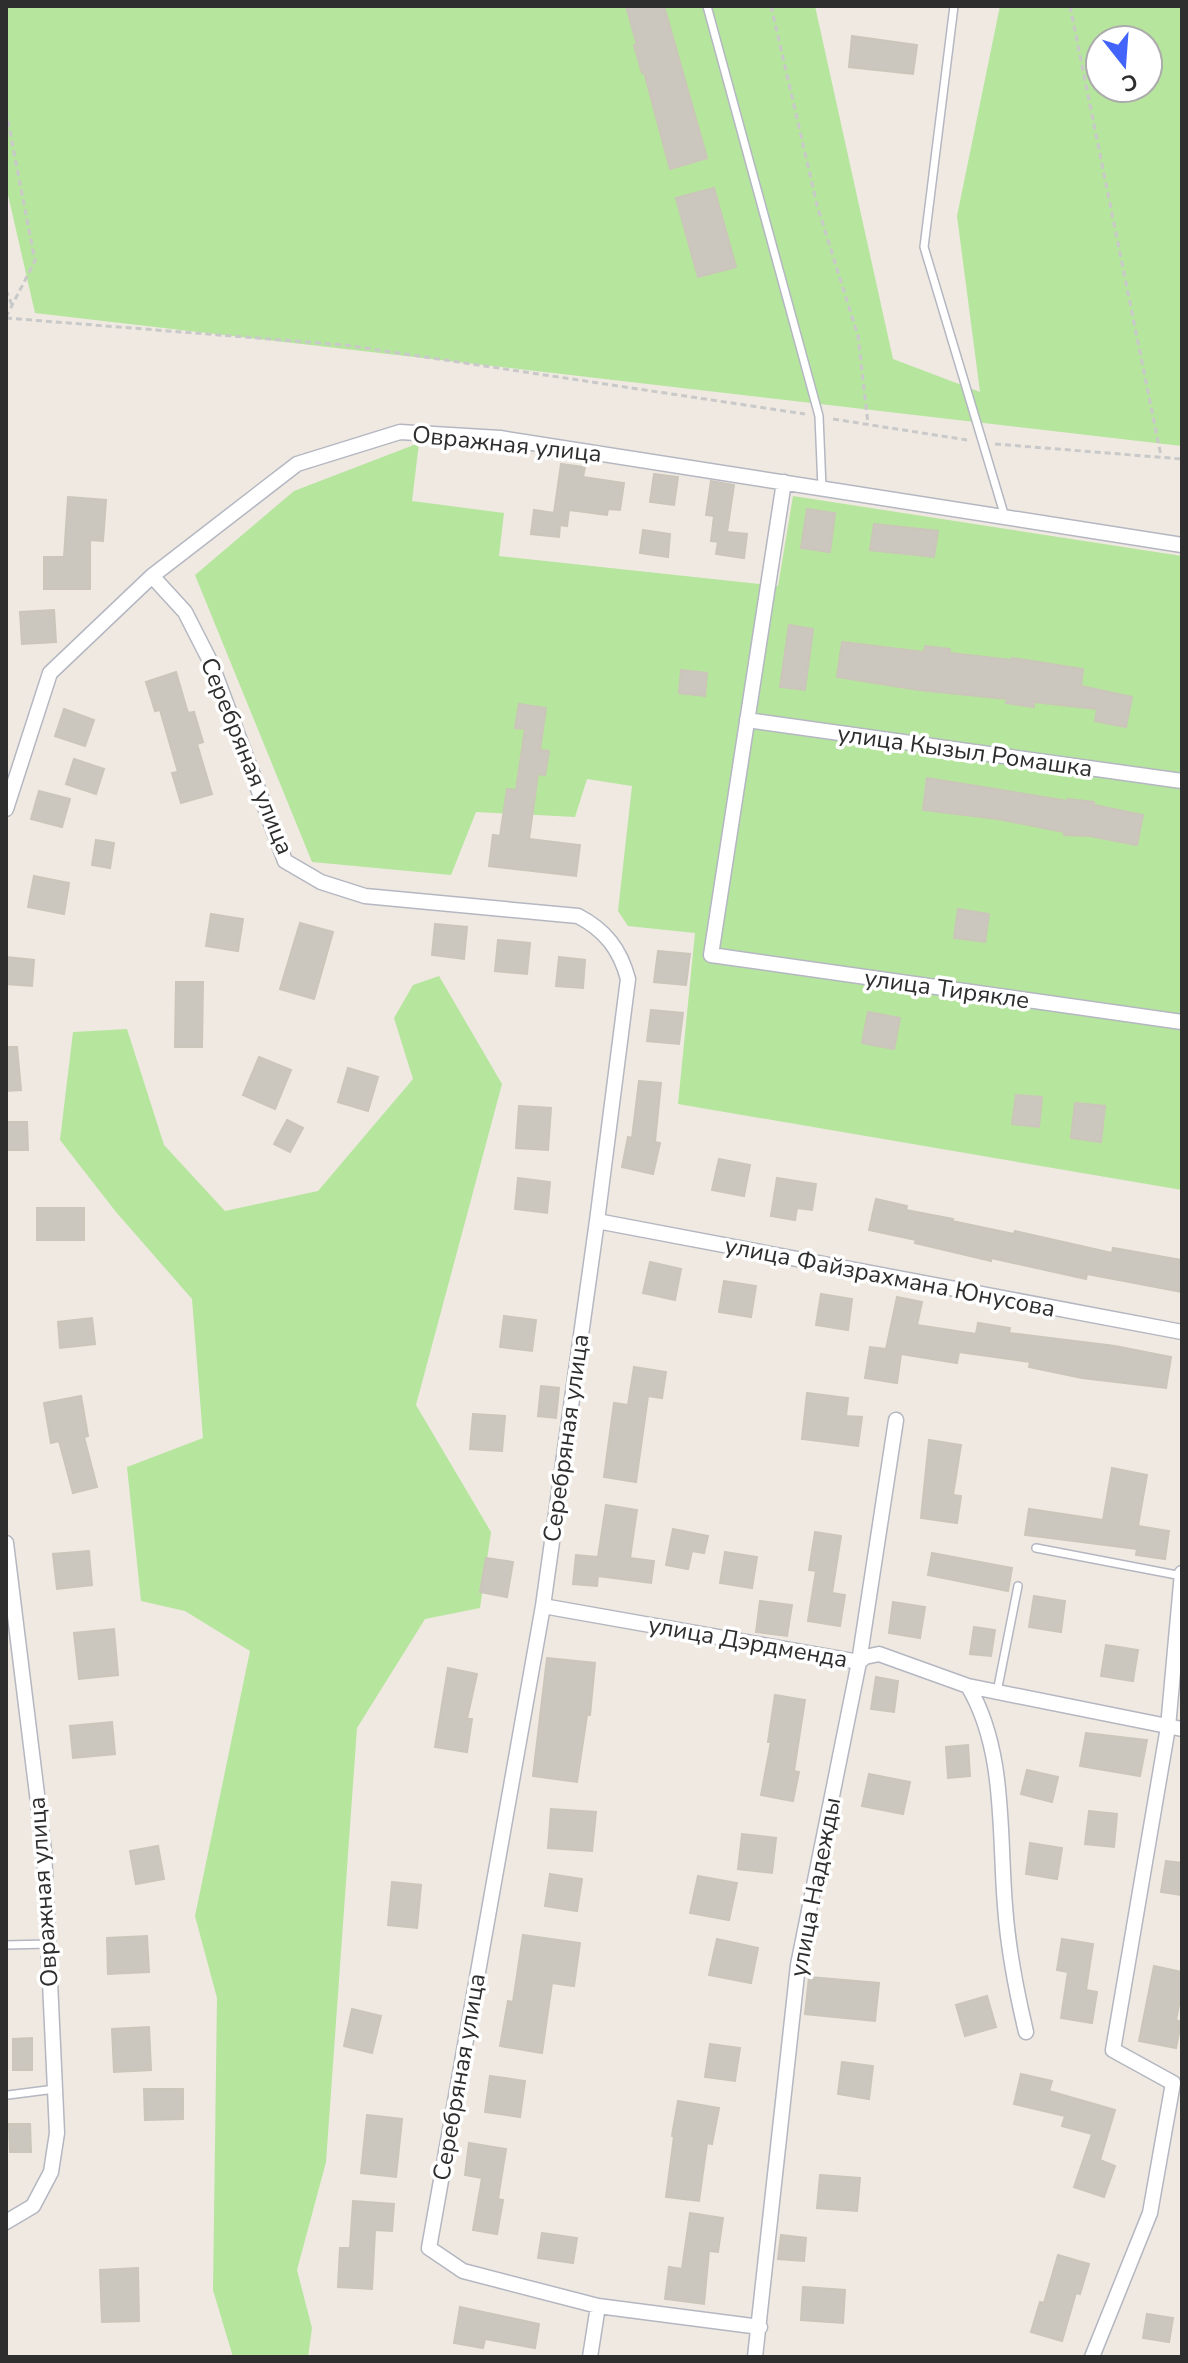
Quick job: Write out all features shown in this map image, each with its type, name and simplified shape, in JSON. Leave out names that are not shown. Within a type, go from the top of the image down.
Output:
[{"type":"street","name":"Овражная улица","points":[[6,809],[50,673],[152,576],[297,464],[400,432],[500,438],[1182,545]]},
{"type":"street","points":[[747,720],[784,482]]},
{"type":"street","name":"Серебряная улица","points":[[152,576],[185,612],[211,663],[285,861],[321,882],[365,896],[578,916],[596,925],[622,957],[628,979],[543,1606],[429,2248],[463,2271],[598,2306],[760,2327]]},
{"type":"street","name":"улица Кызыл Ромашка","points":[[747,720],[1182,781]]},
{"type":"street","name":"улица Тирякле","points":[[747,720],[711,955],[1182,1022]]},
{"type":"street","name":"улица Файзрахмана Юнусова","points":[[597,1221],[1182,1332]]},
{"type":"street","name":"улица Надежды","points":[[755,2357],[798,1965],[859,1662],[896,1420]]},
{"type":"street","name":"Овражная улица","points":[[6,1543],[44,1851],[57,2133],[51,2172],[33,2206],[6,2222]]},
{"type":"street","points":[[1092,2357],[1150,2213],[1173,2083],[1113,2050],[1175,1728],[1182,1574]]},
{"type":"street","name":"улица Дэрдменда","points":[[543,1606],[859,1662],[865,1657],[879,1654],[968,1686],[1175,1728]]},
{"type":"street","points":[[968,1686],[989,1731],[998,1798],[1010,1959],[1026,2032]]},
{"type":"street","points":[[590,2357],[598,2306]]},
{"type":"lane","points":[[707,6],[819,416],[822,488]]},
{"type":"lane","points":[[954,6],[924,247],[1005,517]]},
{"type":"lane","points":[[1036,1548],[1182,1574]]},
{"type":"lane","points":[[997,1692],[1018,1586]]},
{"type":"lane","points":[[6,1945],[48,1944]]},
{"type":"lane","points":[[8,2095],[55,2089]]},
{"type":"path","points":[[771,6],[817,205],[858,336],[868,424]]},
{"type":"path","points":[[1070,6],[1161,456]]},
{"type":"path","points":[[6,111],[35,261],[6,318],[345,345],[982,443],[1182,459]]},
{"type":"path","points":[[6,290],[12,305]]},
{"type":"green space","points":[[6,6],[815,6],[893,359],[980,392],[957,216],[1000,6],[1182,6],[1182,446],[35,313],[6,186]]},
{"type":"green space","points":[[419,443],[412,501],[504,513],[499,556],[778,586],[793,496],[1182,556],[1182,1190],[678,1104],[695,933],[628,926],[618,911],[632,786],[587,779],[575,817],[476,812],[451,875],[312,862],[195,575],[294,491]]},
{"type":"green space","points":[[439,976],[502,1084],[416,1405],[491,1532],[480,1608],[425,1619],[357,1728],[326,2162],[297,2270],[312,2328],[308,2357],[233,2357],[213,2290],[217,1998],[195,1916],[250,1651],[185,1611],[141,1601],[127,1467],[203,1438],[192,1299],[116,1212],[60,1140],[73,1032],[127,1029],[164,1145],[225,1211],[318,1191],[413,1079],[394,1018],[413,985]]},
{"type":"building","points":[[626,6],[664,6],[707,158],[670,169],[634,45],[637,45]]},
{"type":"building","points":[[852,36],[917,45],[913,74],[849,67]]},
{"type":"building","points":[[714,188],[736,267],[698,277],[676,198]]},
{"type":"building","points":[[561,464],[585,467],[583,477],[624,483],[620,510],[608,509],[607,515],[569,510],[567,526],[560,525],[559,537],[531,534],[534,510],[554,513]]},
{"type":"building","points":[[654,474],[678,477],[674,505],[650,502]]},
{"type":"building","points":[[711,481],[734,485],[727,532],[747,534],[744,558],[716,554],[718,542],[711,541],[714,516],[706,515]]},
{"type":"building","points":[[68,497],[106,500],[103,541],[90,540],[90,589],[44,589],[44,557],[64,557]]},
{"type":"building","points":[[807,509],[835,513],[830,552],[801,548]]},
{"type":"building","points":[[874,524],[938,531],[934,557],[870,550]]},
{"type":"building","points":[[643,530],[670,534],[668,557],[640,553]]},
{"type":"building","points":[[54,610],[56,642],[22,644],[20,612]]},
{"type":"building","points":[[789,625],[813,629],[805,690],[780,687]]},
{"type":"building","points":[[842,642],[924,652],[925,646],[950,649],[949,653],[1012,658],[1083,669],[1081,686],[1132,697],[1126,727],[1095,721],[1097,709],[1034,702],[1034,707],[1006,703],[1007,699],[837,677]]},
{"type":"building","points":[[681,670],[707,673],[705,696],[679,693]]},
{"type":"building","points":[[176,672],[188,713],[194,712],[203,742],[197,744],[212,794],[181,803],[172,773],[178,772],[160,710],[155,711],[146,682]]},
{"type":"building","points":[[519,704],[546,708],[540,750],[549,751],[545,775],[538,774],[529,839],[580,845],[576,876],[489,866],[493,835],[500,836],[507,789],[516,790],[525,729],[515,728]]},
{"type":"building","points":[[64,709],[94,720],[85,746],[55,736]]},
{"type":"building","points":[[74,759],[104,769],[96,794],[66,784]]},
{"type":"building","points":[[927,778],[1068,801],[1094,802],[1094,805],[1143,815],[1137,845],[1090,836],[1064,835],[1064,832],[998,819],[923,810]]},
{"type":"building","points":[[39,791],[70,799],[62,827],[31,819]]},
{"type":"building","points":[[96,840],[114,843],[110,868],[92,865]]},
{"type":"building","points":[[34,876],[69,883],[64,914],[28,907]]},
{"type":"building","points":[[958,909],[989,914],[985,942],[954,938]]},
{"type":"building","points":[[211,914],[243,919],[238,951],[206,946]]},
{"type":"building","points":[[300,923],[333,932],[314,999],[280,989]]},
{"type":"building","points":[[435,924],[467,927],[464,959],[432,955]]},
{"type":"building","points":[[498,940],[530,943],[527,974],[495,971]]},
{"type":"building","points":[[658,951],[690,954],[686,985],[654,982]]},
{"type":"building","points":[[6,957],[34,960],[32,986],[6,984]]},
{"type":"building","points":[[559,957],[585,960],[583,988],[556,986]]},
{"type":"building","points":[[176,982],[203,982],[202,1047],[175,1047]]},
{"type":"building","points":[[651,1010],[683,1013],[679,1044],[647,1041]]},
{"type":"building","points":[[868,1012],[900,1018],[894,1049],[862,1043]]},
{"type":"building","points":[[6,1047],[17,1047],[21,1090],[6,1091]]},
{"type":"building","points":[[259,1057],[291,1070],[275,1109],[243,1095]]},
{"type":"building","points":[[348,1068],[378,1077],[368,1111],[338,1102]]},
{"type":"building","points":[[639,1081],[661,1083],[655,1142],[660,1143],[653,1174],[622,1167],[628,1137],[632,1138]]},
{"type":"building","points":[[1016,1095],[1042,1097],[1039,1127],[1012,1124]]},
{"type":"building","points":[[1075,1103],[1105,1106],[1101,1142],[1071,1138]]},
{"type":"building","points":[[519,1106],[551,1108],[548,1150],[516,1148]]},
{"type":"building","points":[[287,1120],[303,1128],[290,1152],[274,1144]]},
{"type":"building","points":[[6,1122],[27,1122],[28,1150],[6,1150]]},
{"type":"building","points":[[719,1159],[750,1165],[744,1196],[712,1190]]},
{"type":"building","points":[[518,1178],[550,1182],[547,1213],[515,1209]]},
{"type":"building","points":[[777,1178],[816,1184],[812,1210],[797,1208],[795,1220],[771,1216]]},
{"type":"building","points":[[876,1199],[907,1206],[906,1210],[1014,1234],[1015,1231],[1112,1253],[1113,1248],[1182,1260],[1182,1292],[1087,1274],[1086,1279],[991,1258],[991,1261],[869,1230]]},
{"type":"building","points":[[37,1208],[84,1208],[84,1240],[37,1240]]},
{"type":"building","points":[[650,1262],[681,1269],[675,1300],[643,1293]]},
{"type":"building","points":[[724,1281],[756,1286],[751,1317],[719,1312]]},
{"type":"building","points":[[821,1294],[852,1299],[848,1330],[816,1325]]},
{"type":"building","points":[[897,1297],[922,1302],[917,1325],[976,1334],[978,1323],[1010,1328],[1009,1333],[1115,1346],[1171,1357],[1166,1388],[1082,1378],[1029,1367],[1030,1362],[959,1352],[957,1363],[901,1354],[897,1383],[865,1378],[870,1347],[886,1349]]},
{"type":"building","points":[[504,1316],[536,1320],[532,1351],[500,1347]]},
{"type":"building","points":[[92,1318],[95,1344],[60,1348],[58,1322]]},
{"type":"building","points":[[634,1367],[666,1372],[662,1398],[648,1396],[636,1482],[604,1477],[614,1403],[628,1405]]},
{"type":"building","points":[[541,1386],[559,1388],[556,1418],[538,1416]]},
{"type":"building","points":[[807,1393],[848,1398],[846,1416],[862,1417],[858,1446],[802,1439]]},
{"type":"building","points":[[81,1396],[88,1436],[84,1437],[97,1487],[73,1493],[59,1441],[51,1443],[44,1403]]},
{"type":"building","points":[[473,1414],[505,1416],[502,1451],[470,1449]]},
{"type":"building","points":[[929,1440],[961,1445],[953,1495],[961,1496],[957,1523],[921,1518]]},
{"type":"building","points":[[1112,1468],[1147,1475],[1138,1526],[1169,1531],[1165,1559],[1136,1555],[1137,1549],[1025,1535],[1029,1509],[1103,1520]]},
{"type":"building","points":[[606,1505],[637,1510],[630,1558],[654,1561],[651,1583],[598,1576],[597,1586],[573,1584],[576,1555],[598,1557]]},
{"type":"building","points":[[673,1529],[708,1536],[704,1553],[692,1551],[688,1569],[666,1565]]},
{"type":"building","points":[[815,1532],[841,1536],[832,1593],[845,1595],[840,1626],[808,1621],[816,1571],[809,1570]]},
{"type":"building","points":[[89,1551],[92,1585],[57,1589],[53,1554]]},
{"type":"building","points":[[725,1552],[757,1557],[752,1588],[720,1583]]},
{"type":"building","points":[[932,1553],[1012,1568],[1008,1591],[928,1575]]},
{"type":"building","points":[[486,1558],[513,1562],[507,1597],[480,1592]]},
{"type":"building","points":[[1034,1596],[1065,1601],[1061,1632],[1029,1627]]},
{"type":"building","points":[[760,1601],[792,1605],[787,1636],[756,1632]]},
{"type":"building","points":[[893,1602],[925,1607],[920,1638],[889,1633]]},
{"type":"building","points":[[974,1627],[995,1630],[991,1656],[970,1654]]},
{"type":"building","points":[[114,1629],[118,1675],[79,1679],[74,1633]]},
{"type":"building","points":[[1106,1645],[1138,1650],[1133,1681],[1101,1676]]},
{"type":"building","points":[[547,1658],[595,1663],[590,1715],[587,1715],[577,1782],[533,1776]]},
{"type":"building","points":[[448,1668],[477,1674],[467,1719],[472,1719],[467,1752],[435,1747]]},
{"type":"building","points":[[876,1677],[898,1681],[894,1712],[871,1709]]},
{"type":"building","points":[[775,1695],[805,1700],[794,1771],[799,1772],[793,1801],[761,1795],[771,1742],[768,1742]]},
{"type":"building","points":[[112,1722],[115,1754],[73,1758],[70,1726]]},
{"type":"building","points":[[1086,1733],[1147,1740],[1140,1776],[1080,1766]]},
{"type":"building","points":[[968,1745],[970,1776],[948,1778],[946,1747]]},
{"type":"building","points":[[1027,1770],[1058,1777],[1052,1802],[1021,1794]]},
{"type":"building","points":[[869,1774],[910,1782],[903,1814],[862,1806]]},
{"type":"building","points":[[551,1809],[596,1812],[592,1851],[548,1848]]},
{"type":"building","points":[[1089,1811],[1117,1814],[1114,1847],[1085,1844]]},
{"type":"building","points":[[742,1834],[776,1838],[772,1873],[738,1869]]},
{"type":"building","points":[[1030,1843],[1062,1848],[1057,1879],[1026,1874]]},
{"type":"building","points":[[158,1846],[164,1879],[136,1884],[130,1851]]},
{"type":"building","points":[[1166,1861],[1182,1863],[1182,1895],[1161,1892]]},
{"type":"building","points":[[550,1874],[582,1879],[577,1911],[545,1906]]},
{"type":"building","points":[[698,1876],[737,1883],[729,1920],[690,1913]]},
{"type":"building","points":[[392,1882],[421,1885],[417,1928],[388,1925]]},
{"type":"building","points":[[523,1935],[580,1943],[574,1986],[552,1983],[542,2053],[500,2046],[508,2001],[513,2002]]},
{"type":"building","points":[[147,1936],[149,1972],[108,1974],[107,1938]]},
{"type":"building","points":[[717,1939],[758,1948],[751,1983],[709,1975]]},
{"type":"building","points":[[1062,1939],[1093,1944],[1086,1990],[1097,1992],[1092,2023],[1061,2018],[1068,1972],[1057,1970]]},
{"type":"building","points":[[1154,1966],[1182,1972],[1176,2020],[1181,2022],[1176,2048],[1139,2041]]},
{"type":"building","points":[[809,1977],[879,1983],[875,2021],[805,2014]]},
{"type":"building","points":[[987,1996],[996,2027],[965,2036],[956,2005]]},
{"type":"building","points":[[352,2009],[381,2016],[372,2053],[344,2046]]},
{"type":"building","points":[[149,2027],[151,2070],[114,2072],[112,2029]]},
{"type":"building","points":[[32,2038],[32,2070],[13,2070],[13,2039]]},
{"type":"building","points":[[710,2044],[740,2048],[735,2081],[705,2077]]},
{"type":"building","points":[[842,2062],[873,2066],[869,2099],[838,2094]]},
{"type":"building","points":[[1021,2074],[1052,2081],[1049,2091],[1115,2110],[1100,2160],[1115,2166],[1104,2197],[1074,2187],[1092,2134],[1062,2126],[1065,2116],[1014,2104]]},
{"type":"building","points":[[490,2076],[525,2081],[520,2117],[485,2112]]},
{"type":"building","points":[[144,2089],[183,2089],[183,2119],[145,2120]]},
{"type":"building","points":[[678,2101],[719,2108],[712,2144],[707,2143],[699,2201],[666,2197]]},
{"type":"building","points":[[367,2115],[402,2119],[396,2177],[361,2173]]},
{"type":"building","points":[[9,2124],[30,2124],[31,2152],[10,2152]]},
{"type":"building","points":[[469,2143],[506,2149],[498,2199],[503,2200],[497,2234],[473,2230],[482,2178],[465,2175]]},
{"type":"building","points":[[820,2175],[860,2178],[857,2211],[817,2208]]},
{"type":"building","points":[[353,2201],[394,2204],[392,2231],[375,2230],[372,2289],[338,2287],[340,2248],[350,2248]]},
{"type":"building","points":[[690,2213],[723,2218],[718,2252],[709,2251],[704,2304],[665,2299],[669,2267],[682,2269]]},
{"type":"building","points":[[542,2233],[577,2238],[573,2263],[538,2258]]},
{"type":"building","points":[[781,2235],[806,2238],[804,2261],[778,2259]]},
{"type":"building","points":[[1058,2255],[1089,2264],[1080,2294],[1076,2293],[1062,2341],[1031,2332],[1040,2302],[1044,2303]]},
{"type":"building","points":[[138,2268],[139,2321],[102,2322],[100,2270]]},
{"type":"building","points":[[803,2287],[845,2290],[843,2323],[801,2320]]},
{"type":"building","points":[[460,2307],[539,2324],[535,2348],[485,2339],[483,2348],[454,2343]]},
{"type":"building","points":[[1147,2314],[1173,2318],[1169,2342],[1143,2338]]}]
